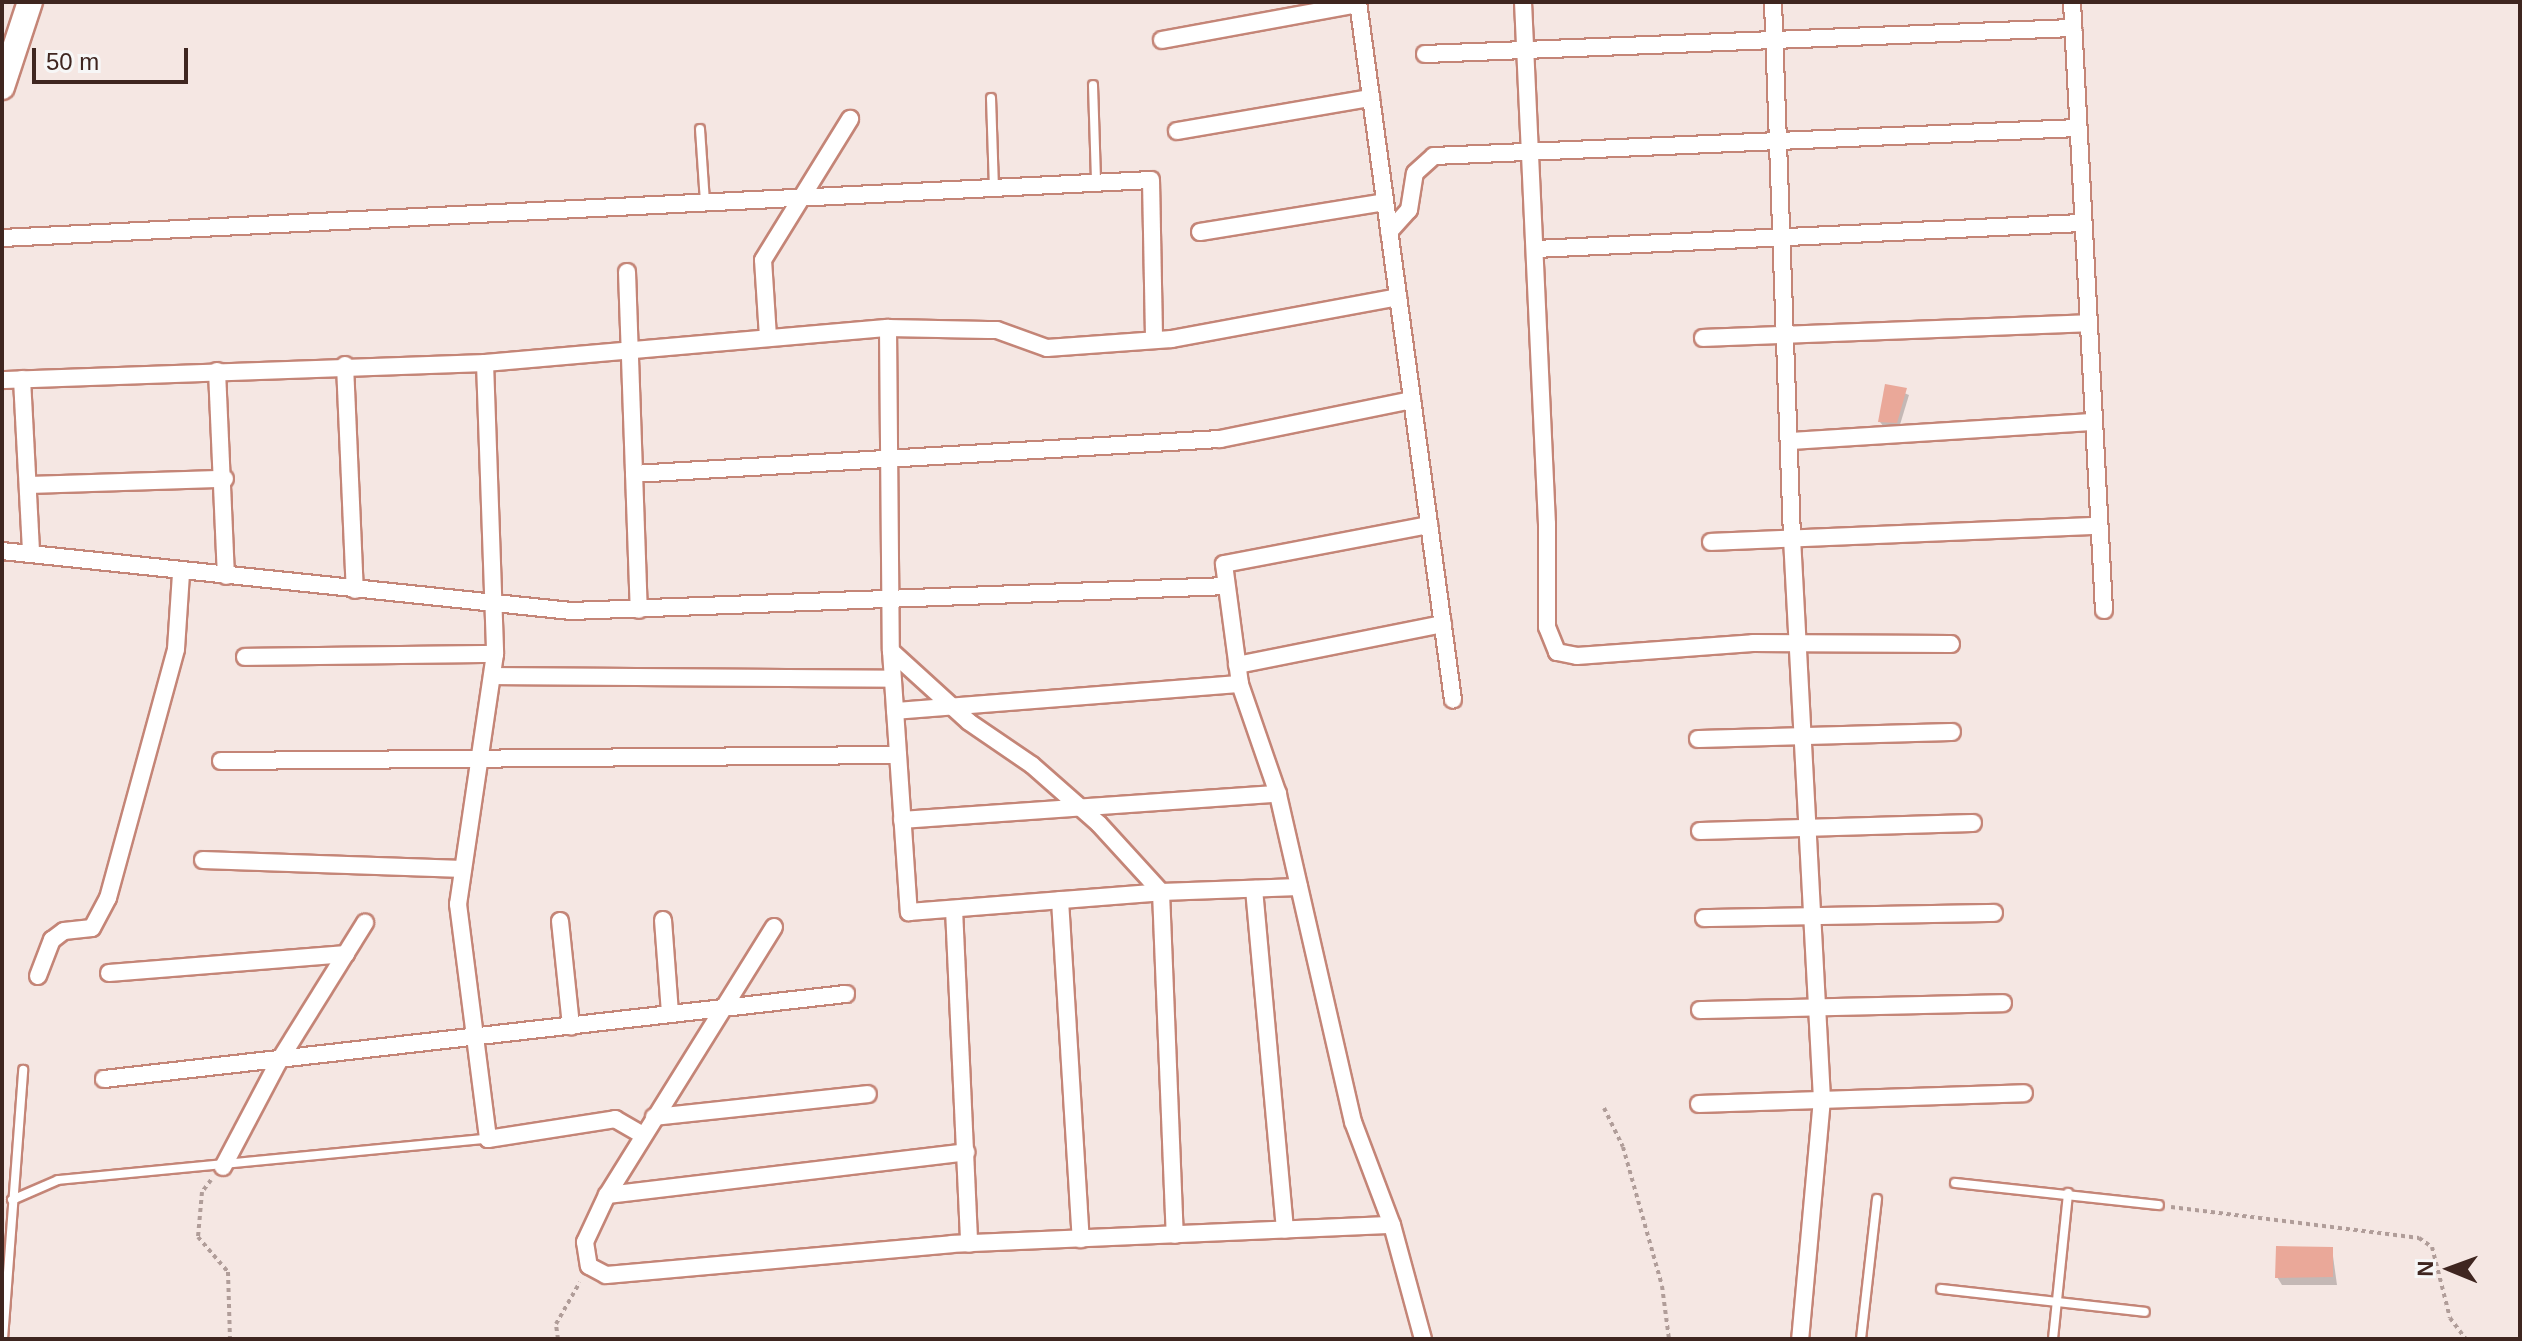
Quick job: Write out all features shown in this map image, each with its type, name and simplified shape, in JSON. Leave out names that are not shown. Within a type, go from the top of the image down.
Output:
[{"type":"street","points":[[2,87],[30,2]]},
{"type":"street","points":[[1523,2],[1528,152],[1536,249],[1547,627],[1557,652],[1577,656],[1753,643],[1798,646],[1951,644]]},
{"type":"street","points":[[1773,2],[1788,337],[1792,538],[1822,1099],[1800,1339]]},
{"type":"street","points":[[2072,2],[2096,526],[2104,610]]},
{"type":"street","points":[[1162,40],[1358,3],[1453,700]]},
{"type":"street","points":[[1425,54],[1774,44],[2073,28]]},
{"type":"street","points":[[1177,131],[1371,98]]},
{"type":"street","points":[[768,337],[763,260],[850,119]]},
{"type":"street","points":[[1389,232],[1409,210],[1415,173],[1434,156],[2078,128]]},
{"type":"street","points":[[2,238],[1151,180],[1154,340]]},
{"type":"street","points":[[1200,232],[1385,202]]},
{"type":"street","points":[[1536,249],[1782,240],[2082,223]]},
{"type":"street","points":[[627,272],[639,610]]},
{"type":"street","points":[[2,380],[345,365],[485,363],[629,353],[768,337],[888,328],[997,330],[1047,348],[1154,340],[1398,297]]},
{"type":"street","points":[[1703,338],[2086,323]]},
{"type":"street","points":[[888,328],[886,460],[892,679],[909,912],[1161,892],[1299,887]]},
{"type":"street","points":[[485,363],[497,605],[495,654],[458,904],[471,1039],[488,1139],[615,1119],[643,1135]]},
{"type":"street","points":[[345,365],[355,590]]},
{"type":"street","points":[[217,371],[225,479],[226,576]]},
{"type":"street","points":[[22,379],[31,553]]},
{"type":"street","points":[[634,474],[1220,439],[1412,400]]},
{"type":"street","points":[[1791,441],[2091,422]]},
{"type":"street","points":[[29,485],[225,479]]},
{"type":"street","points":[[1423,1339],[1392,1225],[1353,1122],[1278,794],[1240,684],[1224,564],[1429,525]]},
{"type":"street","points":[[1711,542],[2096,526]]},
{"type":"street","points":[[2,551],[181,573],[497,605],[639,610],[1227,586]]},
{"type":"street","points":[[38,976],[52,940],[64,931],[92,928],[108,898],[176,649],[181,573]]},
{"type":"street","points":[[1237,665],[1443,624]]},
{"type":"street","points":[[891,651],[952,706],[1080,807],[1161,892],[1175,1235]]},
{"type":"street","points":[[245,657],[495,654]]},
{"type":"street","points":[[493,676],[892,679]]},
{"type":"street","points":[[895,711],[1240,684]]},
{"type":"street","points":[[1698,739],[1952,732]]},
{"type":"street","points":[[221,761],[898,755]]},
{"type":"street","points":[[902,820],[1278,794]]},
{"type":"street","points":[[1700,831],[1973,823]]},
{"type":"street","points":[[203,860],[463,869]]},
{"type":"street","points":[[1254,889],[1285,1230]]},
{"type":"street","points":[[1060,900],[1081,1239]]},
{"type":"street","points":[[954,909],[969,1244]]},
{"type":"street","points":[[1704,918],[1994,913]]},
{"type":"street","points":[[663,920],[670,1014]]},
{"type":"street","points":[[560,921],[571,1026]]},
{"type":"street","points":[[223,1167],[279,1061],[365,923]]},
{"type":"street","points":[[774,927],[607,1195],[585,1242],[589,1266],[606,1275],[969,1244],[1392,1225]]},
{"type":"street","points":[[109,973],[346,954]]},
{"type":"street","points":[[104,1079],[846,994]]},
{"type":"street","points":[[1700,1010],[2003,1003]]},
{"type":"street","points":[[1699,1104],[2024,1093]]},
{"type":"street","points":[[654,1117],[868,1094]]},
{"type":"street","points":[[607,1195],[966,1152]]},
{"type":"lane","points":[[1093,85],[1096,182]]},
{"type":"lane","points":[[991,98],[994,188]]},
{"type":"lane","points":[[700,129],[705,204]]},
{"type":"lane","points":[[3,1339],[23,1070]]},
{"type":"lane","points":[[12,1200],[58,1180],[223,1167],[488,1139]]},
{"type":"lane","points":[[1955,1183],[2159,1205]]},
{"type":"lane","points":[[2053,1339],[2068,1193]]},
{"type":"lane","points":[[1861,1339],[1877,1199]]},
{"type":"lane","points":[[1941,1289],[2145,1312]]},
{"type":"path","points":[[1604,1108],[1623,1147],[1662,1286],[1669,1339]]},
{"type":"path","points":[[223,1167],[202,1192],[198,1237],[228,1272],[230,1339]]},
{"type":"path","points":[[2159,1205],[2419,1238],[2432,1247],[2450,1318],[2466,1339]]},
{"type":"path","points":[[558,1339],[556,1324],[589,1266]]},
{"type":"building","points":[[1885,384],[1907,388],[1897,423],[1878,422]]},
{"type":"building","points":[[2276,1246],[2333,1247],[2333,1277],[2275,1278]]}]
